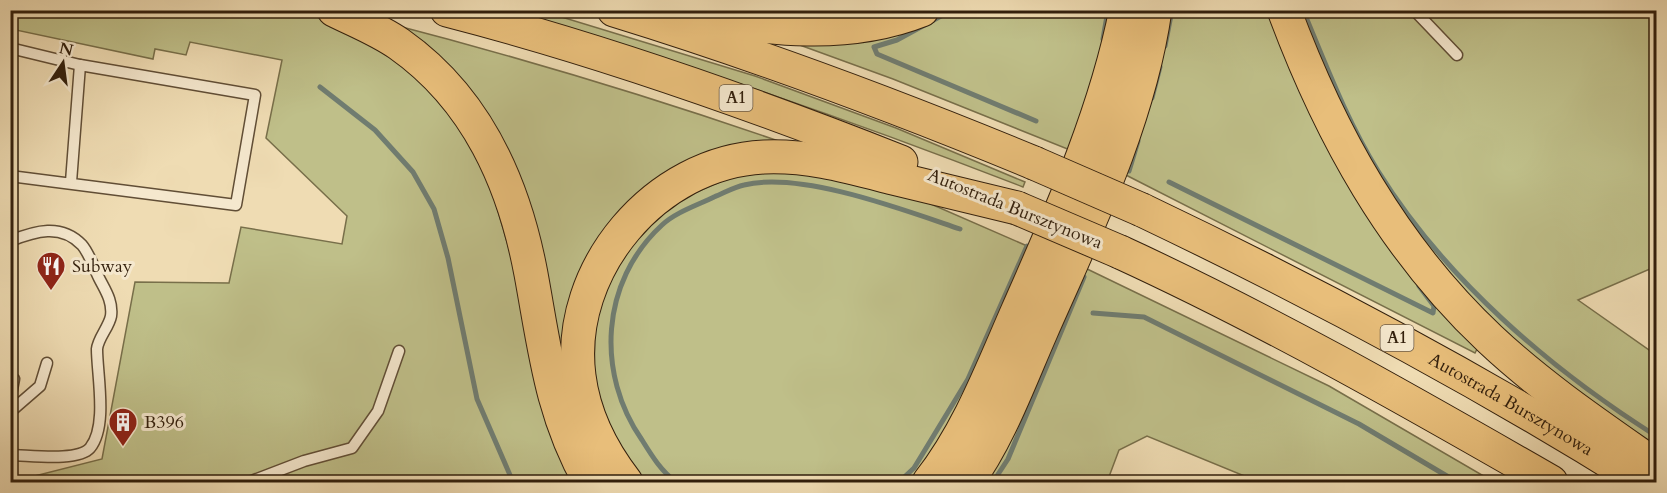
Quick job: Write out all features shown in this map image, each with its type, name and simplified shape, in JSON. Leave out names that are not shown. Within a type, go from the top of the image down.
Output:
[{"type":"highway","points":[[334,10],[375,29],[419,60],[461,102],[493,152],[513,200],[522,233],[550,380],[563,427],[590,483]]},
{"type":"highway","name":"Autostrada Bursztynowa","points":[[447,10],[583,48],[762,107],[1017,208],[1120,252],[1183,281],[1416,404],[1551,483]]},
{"type":"highway","name":"Autostrada Bursztynowa","points":[[614,10],[936,122],[1142,210],[1251,262],[1437,359],[1544,420],[1642,483]]},
{"type":"highway","points":[[658,10],[767,28],[814,31],[863,27],[893,21],[922,10]]},
{"type":"highway","points":[[929,483],[950,456],[980,398],[1090,141],[1118,51],[1126,10]]},
{"type":"highway","points":[[967,483],[1007,408],[1111,166],[1145,60],[1155,10]]},
{"type":"highway","points":[[1284,10],[1316,90],[1346,151],[1405,244],[1458,307],[1498,346],[1576,409],[1656,466]]},
{"type":"highway","points":[[626,483],[603,450],[592,425],[579,375],[578,348],[582,317],[591,285],[606,253],[630,222],[650,202],[675,186],[711,168],[762,157],[815,158],[1017,208]]},
{"type":"lane","points":[[1414,10],[1457,55]]},
{"type":"lane","points":[[10,48],[80,65],[255,95],[236,205],[10,176]]},
{"type":"lane","points":[[70,182],[80,65]]},
{"type":"lane","points":[[10,241],[38,230],[64,234],[82,246],[111,301],[111,317],[97,347],[101,379],[100,399],[96,435],[90,449],[76,456],[10,455]]},
{"type":"lane","points":[[249,483],[304,461],[352,448],[378,411],[399,351]]},
{"type":"lane","points":[[10,412],[40,386],[46,363]]},
{"type":"lane","points":[[10,400],[14,379]]},
{"type":"green space","points":[[11,11],[293,11],[315,16],[375,44],[426,83],[481,153],[577,482],[11,482],[102,459],[135,282],[229,283],[241,227],[342,244],[347,216],[266,138],[282,60],[190,42],[186,55],[155,49],[153,59],[11,29]]},
{"type":"green space","points":[[507,11],[542,11],[755,76],[896,128],[1025,182],[1023,187],[895,138],[767,93]]},
{"type":"green space","points":[[942,11],[1116,11],[1075,152],[893,79],[786,40],[926,19]]},
{"type":"green space","points":[[1166,11],[1276,11],[1480,343],[1475,353],[1120,172]]},
{"type":"green space","points":[[1295,11],[1656,11],[1656,249],[1650,269],[1578,300],[1656,355],[1656,455],[1493,329],[1372,178]]},
{"type":"green space","points":[[387,23],[588,79],[787,144],[736,151],[583,277],[586,455],[533,235]]},
{"type":"green space","points":[[800,168],[924,201],[1034,249],[936,455],[913,482],[644,482],[632,470],[616,442],[594,386],[595,315],[621,257],[669,204],[743,172]]},
{"type":"green space","points":[[1083,267],[1329,386],[1494,482],[1259,482],[1147,436],[1119,450],[1107,482],[980,482]]},
{"type":"waterway","points":[[952,10],[897,40],[874,47],[877,54],[1036,121]]},
{"type":"waterway","points":[[1103,39],[1108,10]]},
{"type":"waterway","points":[[1165,46],[1172,10]]},
{"type":"waterway","points":[[1303,10],[1356,132],[1367,152],[1405,211],[1435,249],[1467,285],[1539,351],[1577,382],[1656,436]]},
{"type":"waterway","points":[[1152,98],[1160,67]]},
{"type":"waterway","points":[[320,87],[375,130],[413,172],[434,209],[448,258],[477,399],[513,482]]},
{"type":"waterway","points":[[1129,171],[1138,141]]},
{"type":"waterway","points":[[676,482],[657,463],[627,414],[617,387],[612,358],[612,329],[616,301],[626,273],[641,248],[662,225],[680,213],[733,189],[767,182],[794,183],[852,195],[960,229]]},
{"type":"waterway","points":[[1169,182],[1433,313],[1434,306],[1419,286]]},
{"type":"waterway","points":[[899,482],[914,468],[968,379],[1027,246]]},
{"type":"waterway","points":[[993,482],[1008,459],[1084,277]]},
{"type":"waterway","points":[[1093,313],[1144,317],[1359,424],[1457,482]]},
{"type":"place","name":"Subway","points":[[51,292]]},
{"type":"place","name":"B396","points":[[123,448]]}]
